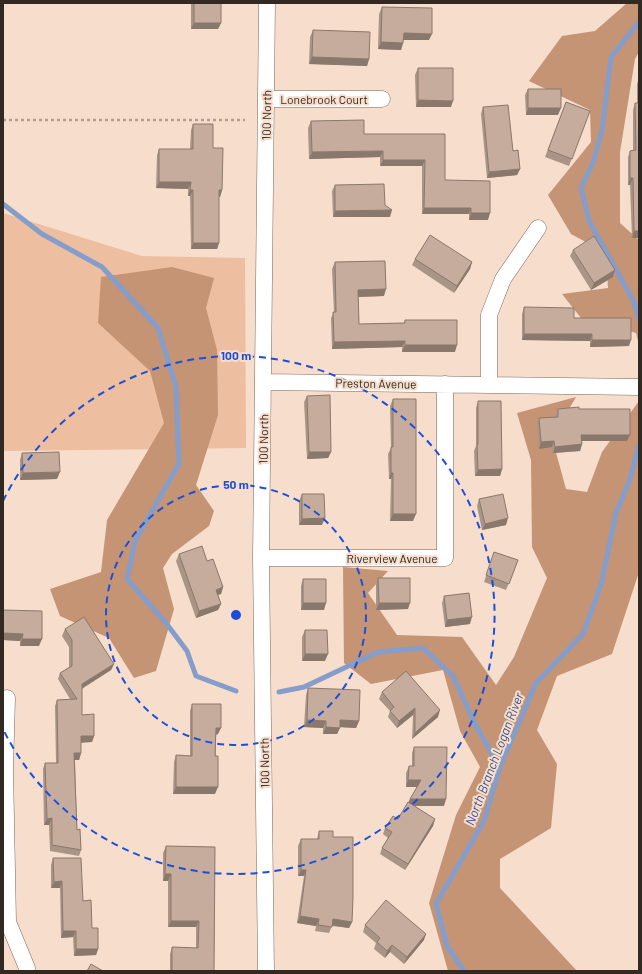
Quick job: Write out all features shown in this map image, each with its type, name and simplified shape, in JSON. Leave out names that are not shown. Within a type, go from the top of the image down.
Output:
[{"type":"street","name":"100 North","points":[[266,971],[261,558],[267,3]]},
{"type":"street","name":"Lonebrook Court","points":[[267,99],[382,99]]},
{"type":"street","points":[[489,384],[489,315],[503,279],[538,228]]},
{"type":"street","name":"Preston Avenue","points":[[263,382],[639,387]]},
{"type":"street","name":"Riverview Avenue","points":[[261,558],[445,558],[445,384]]},
{"type":"street","points":[[7,698],[4,769],[8,922],[26,968]]},
{"type":"path","points":[[3,120],[245,120]]},
{"type":"shaded area","points":[[627,3],[639,3],[639,52],[635,59],[620,152],[620,223],[639,240],[639,345],[636,333],[581,318],[562,294],[608,288],[606,253],[571,234],[548,195],[591,142],[590,110],[529,81],[562,36],[595,31]]},
{"type":"shaded area","points":[[3,213],[142,256],[245,258],[246,448],[3,451]]},
{"type":"shaded area","points":[[172,267],[214,278],[206,308],[217,350],[218,415],[196,485],[214,511],[209,526],[172,554],[163,568],[174,609],[156,671],[134,678],[109,638],[60,616],[50,589],[101,572],[107,520],[164,423],[150,371],[98,323],[101,277]]},
{"type":"shaded area","points":[[576,397],[552,438],[566,489],[587,492],[602,452],[639,401],[639,572],[612,654],[557,676],[537,730],[557,764],[551,828],[500,859],[500,888],[577,971],[448,971],[429,903],[456,815],[480,767],[460,731],[443,670],[371,684],[344,663],[343,567],[388,571],[368,593],[397,635],[462,637],[496,685],[514,657],[547,578],[532,547],[531,460],[517,413]]},
{"type":"building","points":[[194,3],[221,3],[221,23],[194,23]]},
{"type":"building","points":[[382,7],[432,8],[432,34],[404,33],[403,43],[381,42]]},
{"type":"building","points":[[313,30],[370,32],[369,59],[312,57]]},
{"type":"building","points":[[418,68],[453,68],[453,101],[418,100]]},
{"type":"building","points":[[528,89],[561,89],[561,108],[528,108]]},
{"type":"building","points":[[566,102],[590,111],[572,159],[548,150]]},
{"type":"building","points":[[635,103],[639,103],[639,231],[634,231],[633,178],[630,178],[630,151],[636,150]]},
{"type":"building","points":[[508,105],[513,151],[518,150],[520,169],[489,172],[483,107]]},
{"type":"building","points":[[364,120],[364,134],[445,134],[445,180],[490,181],[490,213],[471,213],[471,208],[424,208],[425,160],[383,160],[383,151],[312,152],[311,121]]},
{"type":"building","points":[[193,124],[213,124],[213,148],[223,148],[222,190],[219,190],[219,243],[193,243],[193,190],[190,190],[191,182],[159,182],[159,149],[193,149]]},
{"type":"building","points":[[384,184],[385,205],[392,210],[335,211],[335,185]]},
{"type":"building","points":[[430,235],[472,262],[457,286],[415,259]]},
{"type":"building","points":[[594,236],[615,270],[594,283],[573,250]]},
{"type":"building","points":[[385,261],[386,289],[358,290],[359,324],[405,323],[405,320],[457,320],[457,345],[405,345],[405,341],[334,342],[333,312],[336,312],[335,262]]},
{"type":"building","points":[[524,307],[574,308],[574,318],[631,318],[631,340],[592,340],[592,334],[524,334]]},
{"type":"building","points":[[330,395],[331,452],[309,452],[307,396]]},
{"type":"building","points":[[393,399],[416,399],[416,514],[393,514],[393,473],[391,473],[391,447],[393,447]]},
{"type":"building","points":[[478,401],[501,401],[502,469],[478,470]]},
{"type":"building","points":[[579,407],[579,409],[630,409],[630,435],[581,435],[582,444],[555,447],[554,441],[541,442],[539,418],[558,417],[558,409]]},
{"type":"building","points":[[59,452],[60,472],[23,473],[22,453]]},
{"type":"building","points":[[302,494],[324,494],[325,518],[302,519]]},
{"type":"building","points":[[503,494],[508,518],[485,524],[479,499]]},
{"type":"building","points":[[202,546],[207,561],[213,559],[223,587],[216,590],[221,604],[199,611],[179,554]]},
{"type":"building","points":[[494,552],[518,560],[509,584],[486,575]]},
{"type":"building","points":[[378,578],[410,578],[410,603],[379,603]]},
{"type":"building","points":[[303,579],[326,579],[326,603],[303,603]]},
{"type":"building","points":[[469,593],[472,617],[447,620],[444,596]]},
{"type":"building","points":[[3,610],[42,611],[42,639],[22,639],[23,634],[3,633]]},
{"type":"building","points":[[84,617],[114,664],[82,684],[82,715],[94,714],[94,736],[81,736],[81,753],[74,753],[77,830],[80,829],[81,850],[52,845],[52,818],[47,819],[45,763],[58,763],[57,700],[77,699],[60,673],[72,666],[72,640],[65,629]]},
{"type":"building","points":[[305,630],[327,630],[328,654],[305,654]]},
{"type":"building","points":[[406,671],[440,710],[415,733],[415,708],[399,721],[390,711],[394,707],[382,692]]},
{"type":"building","points":[[308,688],[360,690],[359,721],[340,720],[340,728],[326,727],[326,721],[307,720]]},
{"type":"building","points":[[192,704],[221,704],[221,728],[216,728],[215,756],[218,756],[218,787],[176,787],[176,755],[192,756]]},
{"type":"building","points":[[414,747],[447,747],[446,799],[410,799],[421,780],[408,780],[409,766],[414,766]]},
{"type":"building","points":[[408,802],[435,819],[408,864],[382,848],[392,832],[385,828],[393,816],[398,819]]},
{"type":"building","points":[[319,831],[333,831],[333,837],[353,837],[352,922],[333,919],[332,927],[318,925],[319,919],[300,916],[306,870],[301,870],[301,839],[319,839]]},
{"type":"building","points":[[166,846],[215,847],[214,971],[172,971],[172,947],[198,948],[199,921],[171,921],[171,874],[165,874]]},
{"type":"building","points":[[53,858],[81,858],[83,901],[91,900],[92,928],[98,928],[98,949],[76,949],[76,931],[63,931],[62,881],[54,882]]},
{"type":"building","points":[[386,900],[426,934],[407,957],[392,945],[387,951],[377,942],[380,938],[365,925]]},
{"type":"building","points":[[91,964],[103,971],[87,971]]},
{"type":"waterway","name":"North Branch Logan River","points":[[639,22],[611,57],[602,131],[593,163],[581,188],[589,221],[634,302],[639,319]]},
{"type":"waterway","points":[[3,204],[42,234],[102,267],[158,328],[176,387],[179,464],[135,541],[127,579],[166,623],[187,651],[196,676],[236,691]]},
{"type":"waterway","name":"North Branch Logan River","points":[[464,971],[447,946],[436,904],[484,821],[500,767],[536,683],[583,634],[601,585],[616,513],[629,482],[639,445]]},
{"type":"waterway","points":[[279,692],[304,687],[378,652],[423,648],[453,676],[476,726],[500,767]]}]
